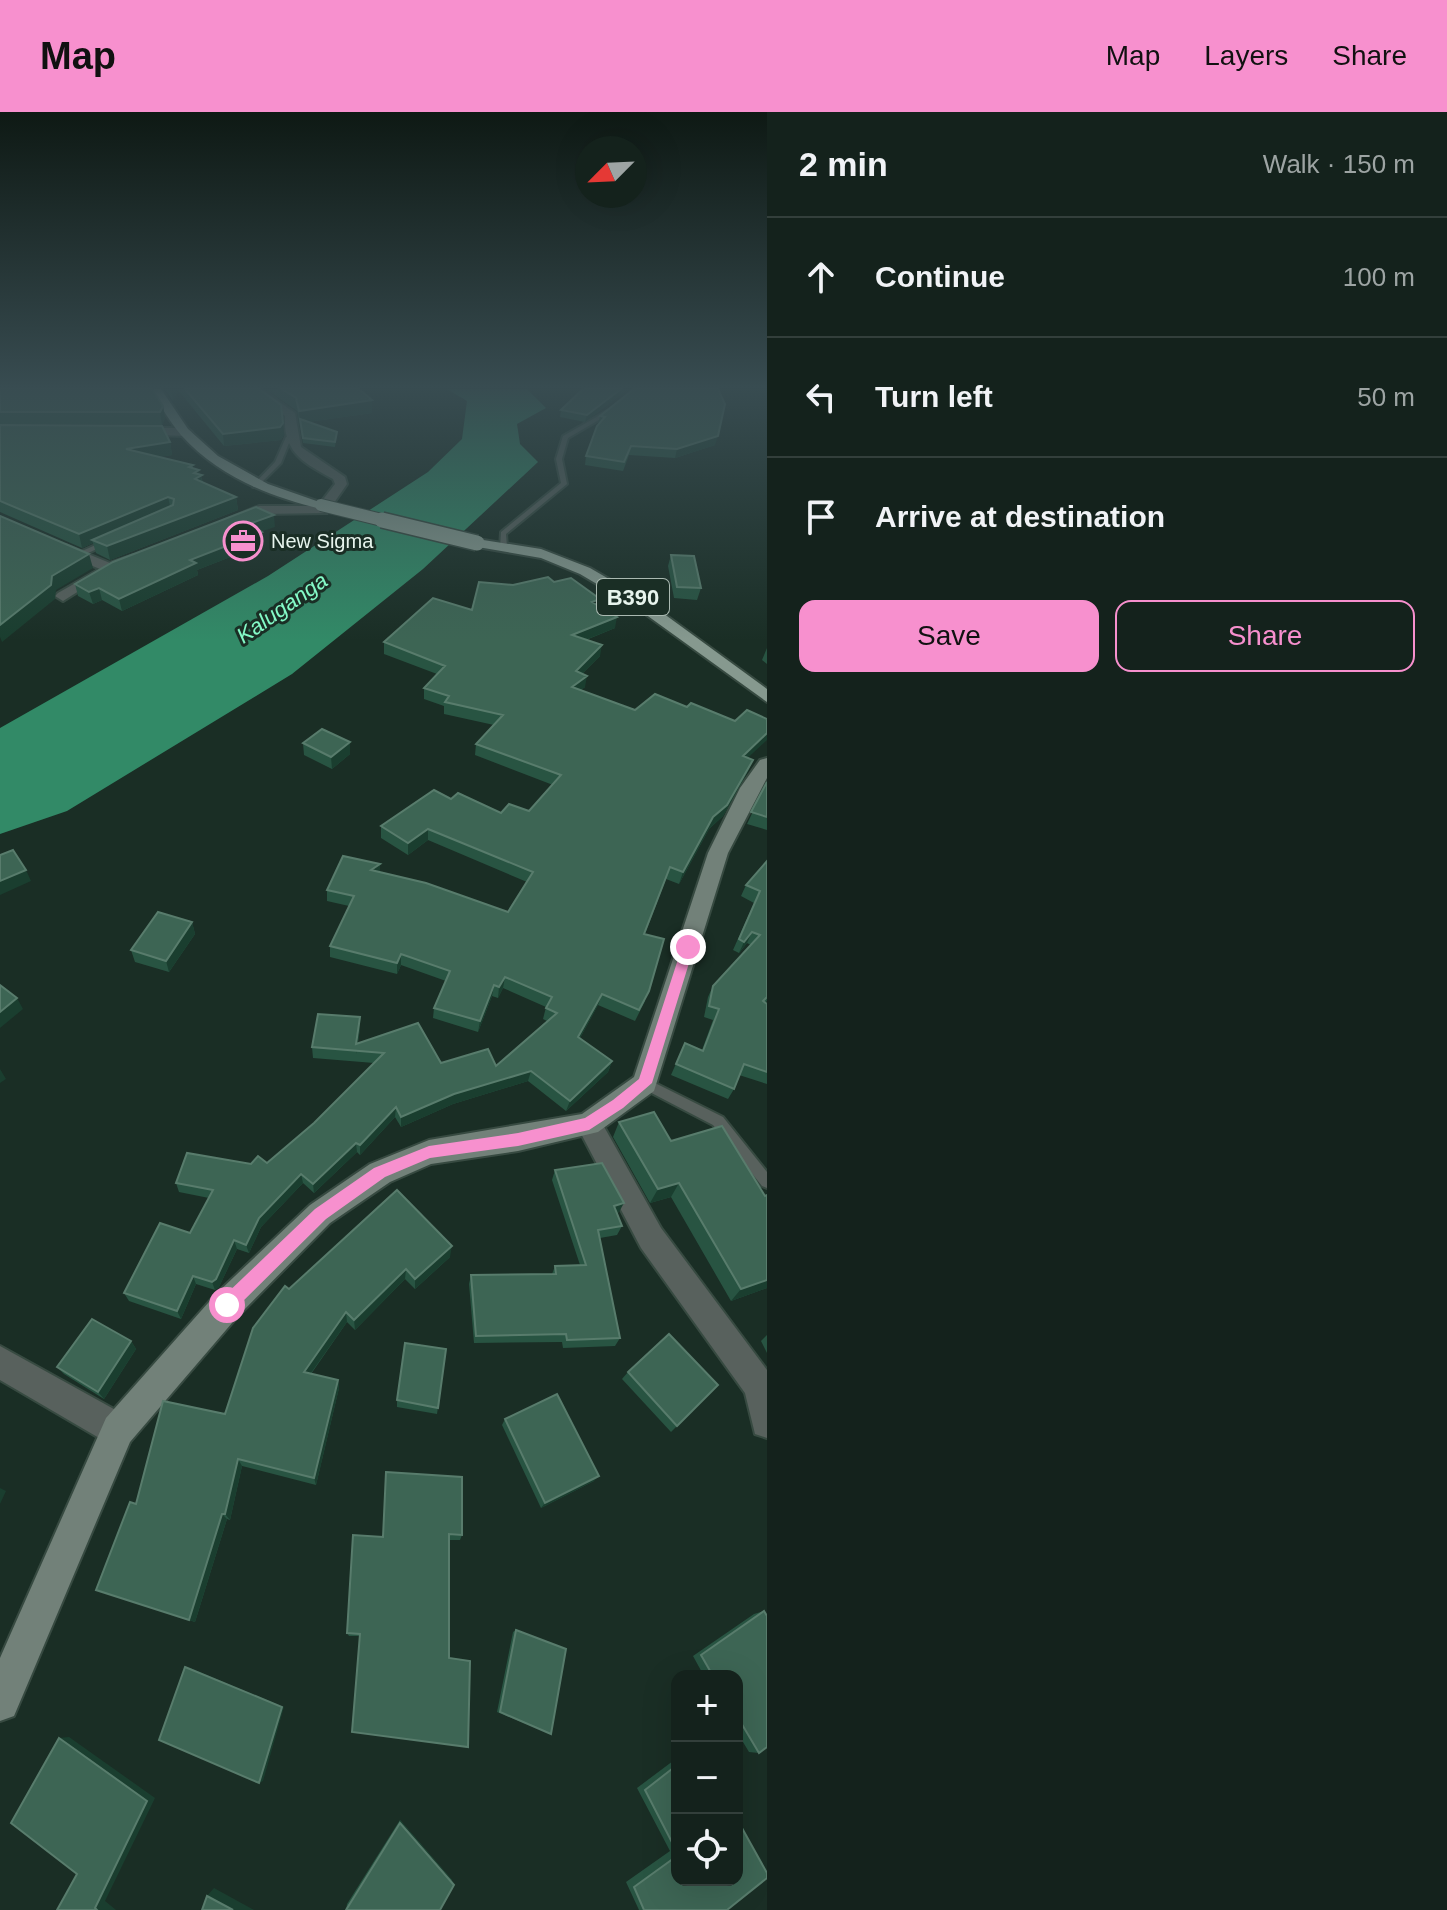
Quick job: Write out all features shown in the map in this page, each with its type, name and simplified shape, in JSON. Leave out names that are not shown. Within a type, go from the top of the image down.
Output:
[{"type":"main road","name":"B390","points":[[232,473],[255,486],[321,505],[477,543],[556,558],[637,599],[767,697]]},
{"type":"street","points":[[215,527],[259,510],[322,510],[341,484],[339,477],[332,473]]},
{"type":"street","points":[[51,543],[110,568]]},
{"type":"street","points":[[63,596],[110,568],[155,551]]},
{"type":"street","points":[[0,1702],[118,1430],[227,1305],[320,1214],[380,1173],[429,1152],[518,1139],[589,1124],[645,1083],[718,853],[750,788],[767,764]]},
{"type":"street","points":[[589,1124],[651,1238],[760,1387],[767,1422]]},
{"type":"street","points":[[0,1362],[118,1430]]},
{"type":"lane","points":[[255,486],[268,473]]},
{"type":"lane","points":[[503,547],[503,533],[564,484],[562,473]]},
{"type":"lane","points":[[77,555],[118,538]]},
{"type":"lane","points":[[645,1083],[718,1121],[767,1182]]},
{"type":"water","name":"Kaluganga","points":[[427,473],[526,473],[423,569],[292,674],[67,811],[0,834],[0,728],[268,576]]},
{"type":"building","points":[[0,473],[194,473],[202,475],[195,479],[236,497],[107,546],[92,540],[173,505],[174,499],[168,497],[79,534],[0,501]]},
{"type":"building","points":[[256,507],[274,515],[249,524],[262,532],[190,560],[196,563],[119,599],[99,588],[89,592],[75,584],[113,562]]},
{"type":"building","points":[[0,516],[89,554],[52,576],[51,585],[0,625]]},
{"type":"building","points":[[671,555],[694,556],[701,588],[677,587]]},
{"type":"building","points":[[548,577],[554,582],[571,578],[600,599],[592,602],[617,617],[572,635],[602,645],[576,671],[587,676],[572,687],[635,710],[655,694],[687,707],[691,703],[735,721],[747,710],[767,719],[767,733],[743,756],[753,760],[727,805],[713,817],[683,872],[670,867],[644,934],[664,939],[649,991],[639,1010],[602,994],[578,1037],[612,1061],[570,1101],[531,1071],[454,1094],[401,1117],[396,1107],[360,1145],[356,1143],[313,1184],[301,1174],[259,1218],[246,1245],[234,1240],[216,1279],[212,1282],[193,1276],[177,1311],[124,1293],[160,1223],[190,1233],[213,1190],[176,1183],[187,1153],[251,1164],[258,1156],[267,1163],[314,1123],[384,1053],[312,1047],[318,1014],[360,1017],[356,1044],[418,1023],[441,1063],[488,1049],[496,1066],[557,1013],[546,1008],[552,997],[505,977],[499,987],[494,985],[480,1021],[434,1008],[450,971],[401,954],[397,963],[330,946],[354,896],[327,890],[343,856],[380,864],[371,870],[426,883],[508,912],[533,872],[428,829],[408,843],[381,826],[434,790],[451,799],[458,793],[501,813],[509,804],[529,811],[561,775],[476,744],[503,715],[445,702],[449,696],[424,688],[445,666],[384,642],[433,598],[472,610],[479,582],[513,585]]},
{"type":"building","points":[[322,729],[350,742],[331,757],[303,743]]},
{"type":"building","points":[[767,782],[767,817],[751,812]]},
{"type":"building","points":[[13,850],[26,870],[0,881],[0,855]]},
{"type":"building","points":[[767,861],[767,997],[763,1001],[767,1004],[767,1072],[744,1064],[734,1089],[676,1064],[685,1043],[703,1051],[719,1009],[709,1006],[713,986],[760,935],[752,932],[744,942],[739,939],[760,891],[746,885]]},
{"type":"building","points":[[158,912],[192,922],[166,961],[131,950]]},
{"type":"building","points":[[0,985],[17,998],[0,1012]]},
{"type":"building","points":[[654,1112],[671,1141],[722,1126],[767,1195],[767,1280],[741,1289],[679,1183],[658,1189],[619,1122]]},
{"type":"building","points":[[602,1163],[624,1203],[614,1206],[622,1226],[598,1230],[620,1338],[567,1340],[566,1334],[476,1336],[471,1275],[556,1274],[555,1266],[586,1265],[555,1170]]},
{"type":"building","points":[[397,1190],[452,1246],[415,1279],[406,1269],[354,1320],[346,1312],[304,1372],[338,1380],[314,1478],[238,1459],[225,1514],[222,1514],[189,1620],[96,1590],[130,1502],[136,1504],[163,1401],[225,1414],[253,1328],[285,1286],[289,1289]]},
{"type":"building","points":[[92,1319],[131,1341],[98,1392],[57,1367]]},
{"type":"building","points":[[669,1334],[718,1385],[677,1426],[628,1372]]},
{"type":"building","points":[[405,1343],[446,1349],[438,1408],[397,1400]]},
{"type":"building","points":[[557,1394],[599,1476],[545,1503],[505,1419]]},
{"type":"building","points":[[386,1472],[462,1477],[462,1535],[449,1534],[449,1658],[470,1661],[468,1747],[352,1732],[360,1634],[347,1633],[353,1535],[383,1537]]},
{"type":"building","points":[[764,1611],[767,1616],[767,1747],[759,1753],[743,1726],[743,1670],[710,1670],[701,1655]]},
{"type":"building","points":[[516,1630],[566,1649],[551,1734],[500,1712]]},
{"type":"building","points":[[185,1667],[282,1707],[259,1783],[159,1740]]},
{"type":"building","points":[[59,1738],[147,1801],[95,1908],[97,1910],[57,1910],[77,1874],[11,1823]]},
{"type":"building","points":[[671,1770],[671,1840],[645,1790]]},
{"type":"building","points":[[400,1823],[454,1885],[440,1910],[346,1910]]},
{"type":"building","points":[[743,1830],[767,1873],[767,1878],[727,1910],[644,1910],[634,1887],[671,1860],[671,1886],[743,1886]]},
{"type":"building","points":[[207,1896],[233,1910],[202,1910]]},
{"type":"place","name":"New Sigma","points":[[243,541]]},
{"type":"route","points":[[227,1305],[320,1214],[380,1173],[429,1152],[518,1139],[589,1124],[618,1104],[645,1083],[688,947]]}]
